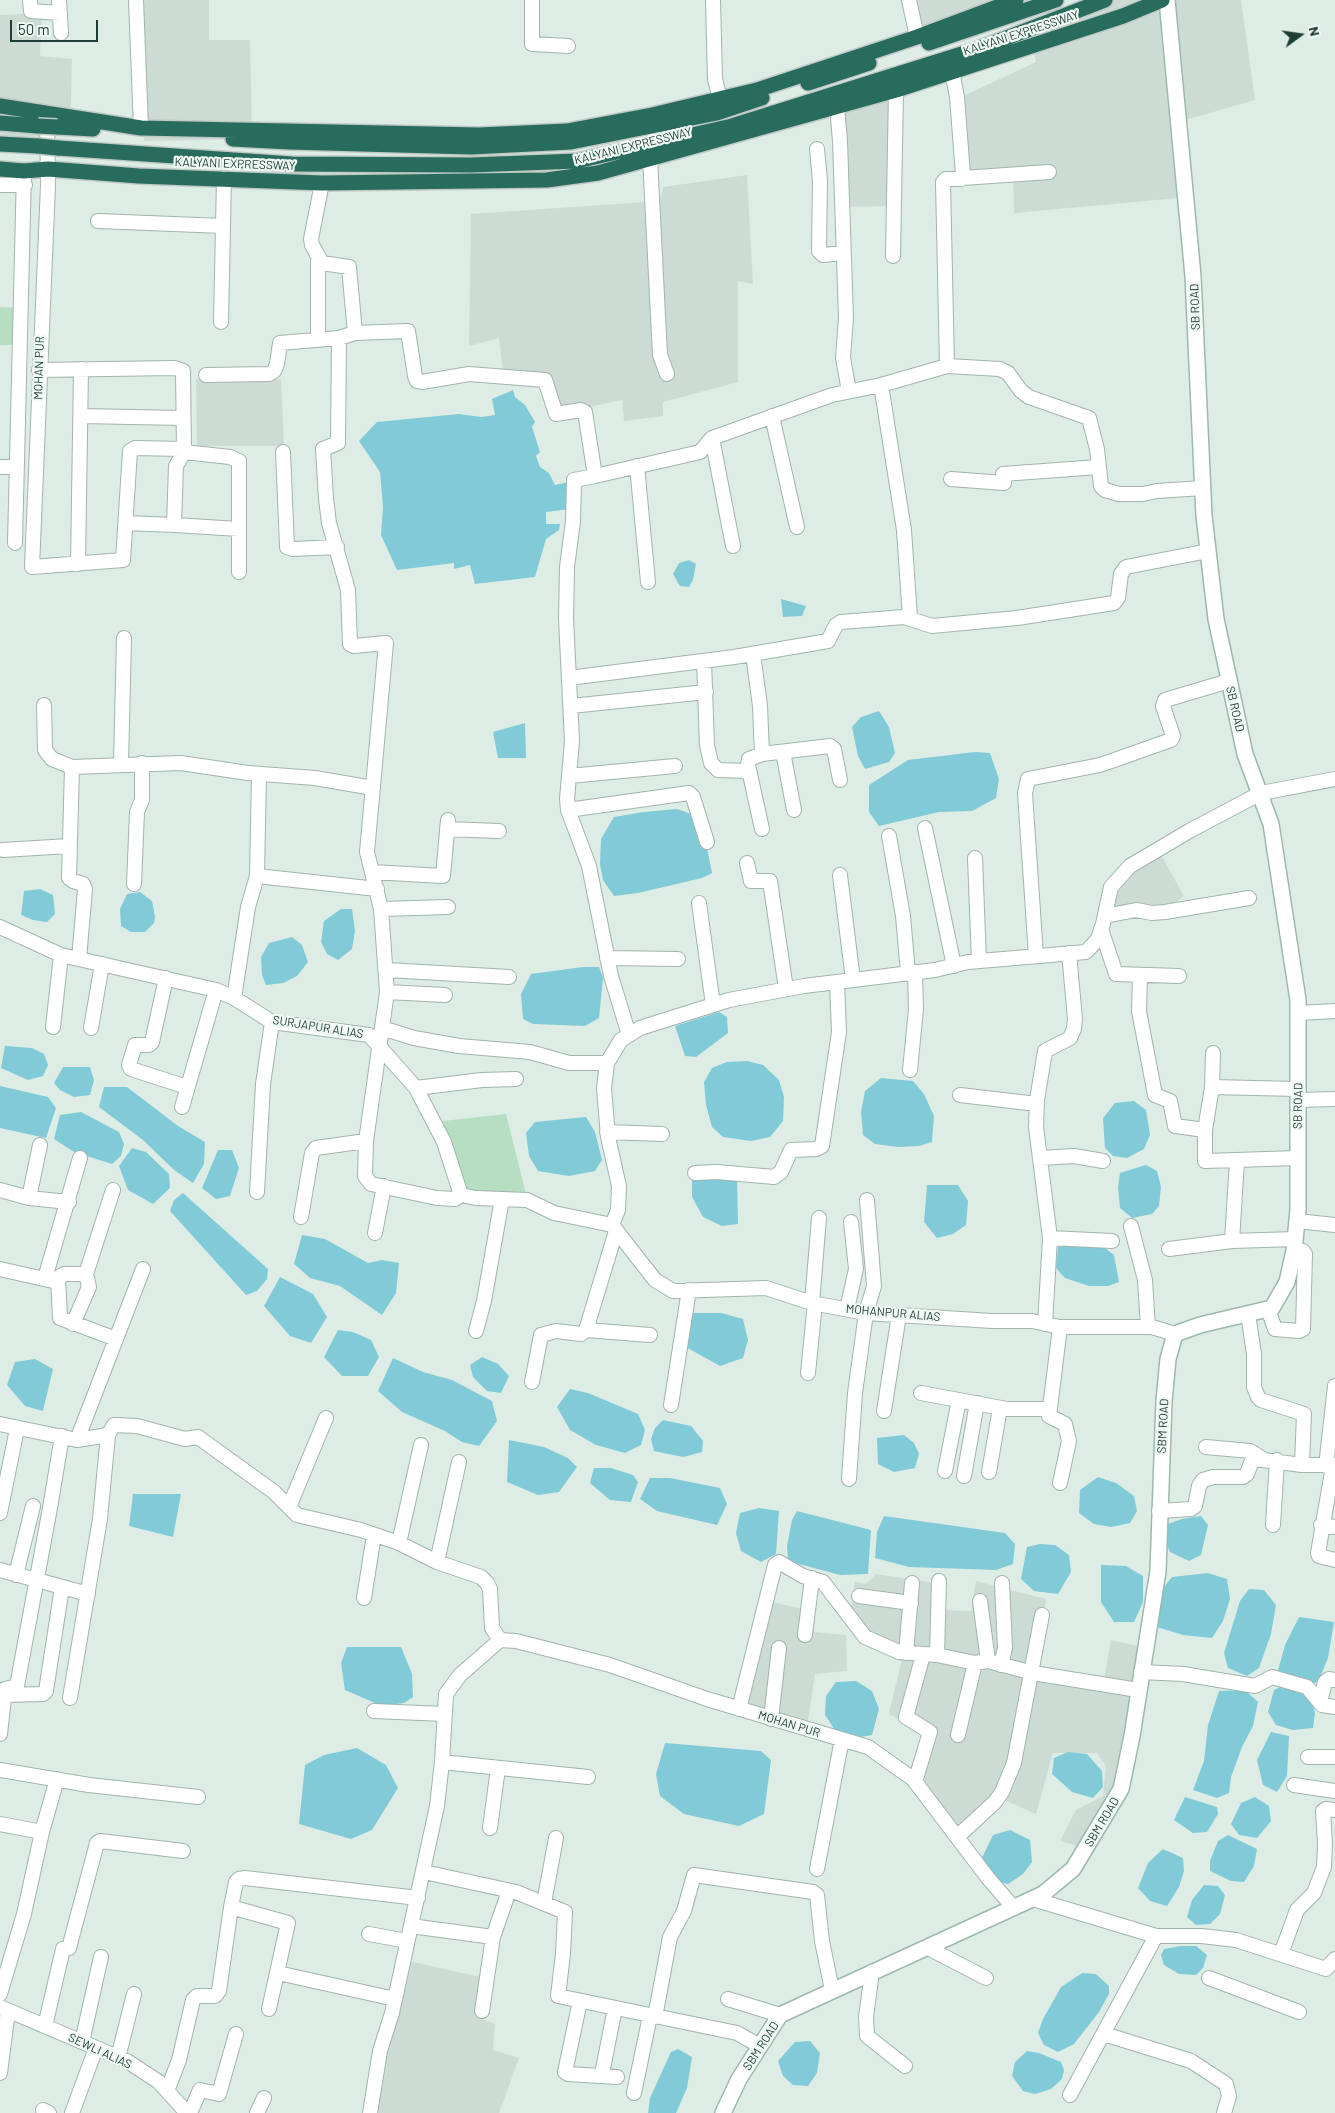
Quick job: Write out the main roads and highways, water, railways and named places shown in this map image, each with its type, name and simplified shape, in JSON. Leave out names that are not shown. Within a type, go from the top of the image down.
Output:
[{"type":"highway","name":"KALYANI EXPRESSWAY","points":[[0,106],[43,120],[141,128],[479,135],[567,131],[652,115],[757,90],[916,37],[1016,0]]},
{"type":"highway","points":[[0,123],[43,120],[57,127],[289,142],[470,147],[571,142],[717,113],[1056,0]]},
{"type":"highway","points":[[0,144],[292,164],[471,165],[577,162],[732,126],[978,50],[1105,0]]},
{"type":"highway","name":"KALYANI EXPRESSWAY","points":[[0,169],[25,178],[48,169],[139,176],[322,182],[547,180],[598,172],[896,90],[1123,16],[1162,0]]},
{"type":"water","points":[[513,390],[515,397],[525,405],[535,422],[532,427],[540,452],[536,456],[540,467],[549,473],[555,485],[569,482],[570,509],[546,512],[546,524],[560,524],[559,530],[546,539],[535,577],[475,584],[470,565],[454,569],[454,563],[397,570],[381,535],[383,507],[380,472],[359,441],[377,422],[459,414],[481,417],[495,415],[492,399]]},
{"type":"water","points":[[689,560],[696,564],[693,580],[689,587],[680,586],[673,574],[679,563]]},
{"type":"water","points":[[781,599],[806,606],[802,616],[783,617]]},
{"type":"water","points":[[879,711],[889,727],[895,753],[889,762],[865,769],[858,756],[852,727],[861,717]]},
{"type":"water","points":[[525,723],[526,758],[498,758],[493,732]]},
{"type":"water","points":[[975,752],[990,753],[999,779],[996,798],[972,811],[939,812],[879,826],[869,812],[869,785],[908,760]]},
{"type":"water","points":[[677,809],[697,816],[706,843],[712,873],[702,878],[638,893],[614,896],[603,880],[600,864],[601,839],[614,817]]},
{"type":"water","points":[[40,889],[53,895],[55,914],[47,922],[33,920],[21,915],[24,891]]},
{"type":"water","points":[[140,892],[152,901],[155,917],[154,923],[145,932],[131,932],[121,926],[120,909],[127,894]]},
{"type":"water","points":[[341,909],[352,909],[355,931],[352,949],[338,960],[327,954],[321,942],[324,921]]},
{"type":"water","points":[[292,937],[302,945],[308,962],[297,976],[283,983],[266,985],[262,975],[261,957],[269,943]]},
{"type":"water","points":[[583,967],[599,967],[603,978],[599,1018],[585,1026],[533,1024],[523,1019],[521,994],[531,974]]},
{"type":"water","points":[[719,1012],[727,1017],[728,1033],[696,1057],[685,1056],[675,1026]]},
{"type":"water","points":[[5,1046],[32,1048],[44,1054],[48,1065],[43,1076],[28,1080],[1,1068]]},
{"type":"water","points":[[747,1061],[763,1065],[779,1080],[784,1097],[783,1121],[770,1137],[751,1141],[723,1137],[712,1127],[706,1105],[704,1082],[712,1068],[727,1062]]},
{"type":"water","points":[[63,1067],[90,1067],[94,1080],[90,1095],[74,1097],[60,1090],[54,1083]]},
{"type":"water","points":[[881,1078],[913,1081],[924,1094],[934,1116],[932,1142],[919,1146],[898,1147],[875,1144],[863,1135],[861,1112],[865,1091]]},
{"type":"water","points":[[0,1086],[48,1097],[56,1108],[46,1138],[0,1128]]},
{"type":"water","points":[[104,1087],[127,1087],[178,1126],[205,1142],[204,1164],[193,1183],[174,1170],[143,1140],[99,1107]]},
{"type":"water","points":[[1134,1101],[1146,1110],[1150,1135],[1144,1149],[1127,1158],[1113,1156],[1105,1148],[1103,1118],[1115,1103]]},
{"type":"water","points":[[81,1112],[119,1132],[124,1144],[121,1156],[112,1164],[74,1152],[54,1139],[60,1115]]},
{"type":"water","points":[[586,1117],[595,1132],[602,1160],[595,1171],[569,1176],[538,1171],[529,1156],[526,1133],[535,1122]]},
{"type":"water","points":[[132,1148],[146,1152],[169,1174],[170,1188],[153,1204],[128,1190],[119,1166]]},
{"type":"water","points":[[218,1150],[232,1150],[239,1168],[230,1196],[216,1199],[202,1188]]},
{"type":"water","points":[[1146,1165],[1157,1171],[1161,1187],[1159,1206],[1152,1214],[1132,1218],[1120,1208],[1118,1187],[1120,1173]]},
{"type":"water","points":[[692,1173],[737,1176],[738,1224],[722,1226],[703,1217],[692,1197]]},
{"type":"water","points":[[927,1185],[958,1185],[968,1201],[966,1225],[953,1234],[937,1238],[924,1222]]},
{"type":"water","points":[[183,1193],[268,1269],[267,1279],[257,1291],[246,1295],[170,1211],[174,1200]]},
{"type":"water","points":[[302,1235],[325,1239],[368,1263],[382,1260],[399,1263],[396,1293],[382,1315],[340,1286],[310,1278],[294,1264]]},
{"type":"water","points":[[1073,1243],[1100,1244],[1114,1255],[1119,1282],[1108,1286],[1089,1286],[1065,1278],[1056,1268],[1058,1247]]},
{"type":"water","points":[[280,1277],[313,1294],[327,1317],[311,1343],[290,1336],[264,1306]]},
{"type":"water","points":[[690,1313],[721,1313],[743,1319],[748,1340],[743,1358],[720,1366],[684,1346]]},
{"type":"water","points":[[338,1330],[353,1332],[371,1340],[379,1357],[368,1376],[342,1376],[324,1357]]},
{"type":"water","points":[[482,1357],[498,1364],[509,1376],[501,1393],[487,1391],[473,1377],[470,1365]]},
{"type":"water","points":[[393,1358],[423,1372],[452,1380],[492,1401],[497,1421],[479,1446],[462,1442],[445,1431],[402,1412],[378,1391]]},
{"type":"water","points":[[35,1359],[53,1369],[43,1411],[25,1406],[7,1385],[15,1362]]},
{"type":"water","points":[[570,1389],[588,1393],[638,1414],[645,1430],[641,1445],[625,1453],[596,1445],[570,1430],[557,1407]]},
{"type":"water","points":[[663,1420],[691,1426],[703,1441],[702,1452],[683,1457],[654,1451],[651,1439],[655,1428]]},
{"type":"water","points":[[904,1435],[914,1443],[919,1454],[915,1468],[894,1472],[878,1464],[877,1438]]},
{"type":"water","points":[[509,1440],[544,1447],[568,1458],[577,1467],[559,1492],[538,1495],[507,1482]]},
{"type":"water","points":[[594,1468],[611,1468],[633,1475],[638,1482],[631,1502],[610,1500],[590,1483]]},
{"type":"water","points":[[1098,1477],[1116,1483],[1134,1496],[1137,1511],[1130,1523],[1111,1527],[1094,1524],[1079,1513],[1080,1490]]},
{"type":"water","points":[[650,1478],[670,1478],[720,1488],[727,1504],[717,1525],[657,1511],[640,1499]]},
{"type":"water","points":[[133,1494],[181,1494],[173,1537],[129,1526]]},
{"type":"water","points":[[759,1508],[779,1511],[776,1554],[761,1562],[741,1551],[736,1533],[740,1513]]},
{"type":"water","points":[[797,1511],[871,1530],[868,1574],[840,1575],[788,1561],[787,1546],[792,1520]]},
{"type":"water","points":[[884,1516],[1005,1533],[1015,1544],[1013,1564],[996,1570],[909,1567],[875,1558],[877,1532]]},
{"type":"water","points":[[1201,1516],[1208,1525],[1201,1555],[1189,1561],[1170,1552],[1166,1543],[1165,1525],[1182,1519]]},
{"type":"water","points":[[1040,1544],[1055,1545],[1069,1555],[1071,1572],[1058,1594],[1034,1591],[1021,1579],[1027,1547]]},
{"type":"water","points":[[1101,1565],[1126,1566],[1143,1576],[1143,1602],[1134,1622],[1114,1622],[1101,1602]]},
{"type":"water","points":[[1208,1573],[1227,1579],[1230,1599],[1223,1621],[1212,1638],[1183,1635],[1157,1627],[1159,1593],[1172,1577]]},
{"type":"water","points":[[1249,1589],[1264,1590],[1276,1605],[1271,1634],[1259,1668],[1247,1676],[1228,1668],[1224,1653],[1240,1601]]},
{"type":"water","points":[[1299,1617],[1334,1622],[1328,1658],[1318,1682],[1301,1686],[1277,1674],[1285,1645]]},
{"type":"water","points":[[347,1647],[401,1647],[412,1674],[413,1697],[404,1703],[382,1706],[345,1690],[341,1663]]},
{"type":"water","points":[[856,1681],[872,1691],[879,1709],[872,1735],[849,1739],[835,1730],[825,1715],[826,1696],[836,1682]]},
{"type":"water","points":[[1284,1685],[1309,1691],[1315,1713],[1313,1728],[1293,1730],[1276,1725],[1268,1712],[1274,1690]]},
{"type":"water","points":[[1245,1690],[1258,1702],[1253,1726],[1242,1747],[1231,1777],[1229,1793],[1217,1798],[1193,1790],[1204,1761],[1208,1725],[1219,1691]]},
{"type":"water","points":[[1271,1732],[1289,1736],[1287,1776],[1277,1792],[1263,1785],[1257,1760]]},
{"type":"water","points":[[665,1743],[761,1751],[771,1760],[764,1814],[739,1826],[684,1814],[660,1796],[656,1774]]},
{"type":"water","points":[[357,1748],[386,1765],[398,1788],[372,1830],[351,1839],[299,1824],[305,1765],[324,1755]]},
{"type":"water","points":[[1068,1752],[1087,1754],[1102,1771],[1103,1787],[1093,1798],[1072,1792],[1052,1774],[1054,1758]]},
{"type":"water","points":[[1185,1797],[1217,1807],[1218,1814],[1207,1832],[1193,1833],[1174,1820]]},
{"type":"water","points":[[1255,1797],[1269,1806],[1271,1821],[1257,1838],[1239,1835],[1231,1824],[1241,1803]]},
{"type":"water","points":[[1010,1830],[1030,1840],[1032,1862],[1023,1874],[1008,1884],[992,1880],[981,1860],[993,1835]]},
{"type":"water","points":[[1228,1835],[1257,1849],[1254,1866],[1244,1882],[1231,1881],[1210,1871],[1210,1861],[1218,1841]]},
{"type":"water","points":[[1163,1849],[1183,1858],[1184,1871],[1179,1887],[1167,1906],[1150,1901],[1138,1888],[1148,1863]]},
{"type":"water","points":[[1204,1885],[1218,1886],[1225,1895],[1220,1914],[1210,1924],[1196,1925],[1187,1917],[1192,1900]]},
{"type":"water","points":[[1196,1946],[1207,1955],[1203,1968],[1196,1975],[1179,1974],[1164,1965],[1161,1955],[1164,1949]]},
{"type":"water","points":[[1082,1973],[1096,1974],[1109,1986],[1109,1994],[1099,2012],[1074,2044],[1058,2052],[1044,2045],[1038,2033],[1043,2019],[1061,1987]]},
{"type":"water","points":[[810,2041],[820,2053],[817,2073],[808,2086],[793,2085],[783,2076],[778,2061],[795,2042]]},
{"type":"water","points":[[678,2049],[692,2057],[687,2088],[676,2113],[648,2113],[650,2098],[671,2052]]},
{"type":"water","points":[[1027,2051],[1039,2053],[1061,2062],[1064,2070],[1062,2079],[1051,2089],[1035,2094],[1023,2091],[1012,2076],[1015,2062]]}]
